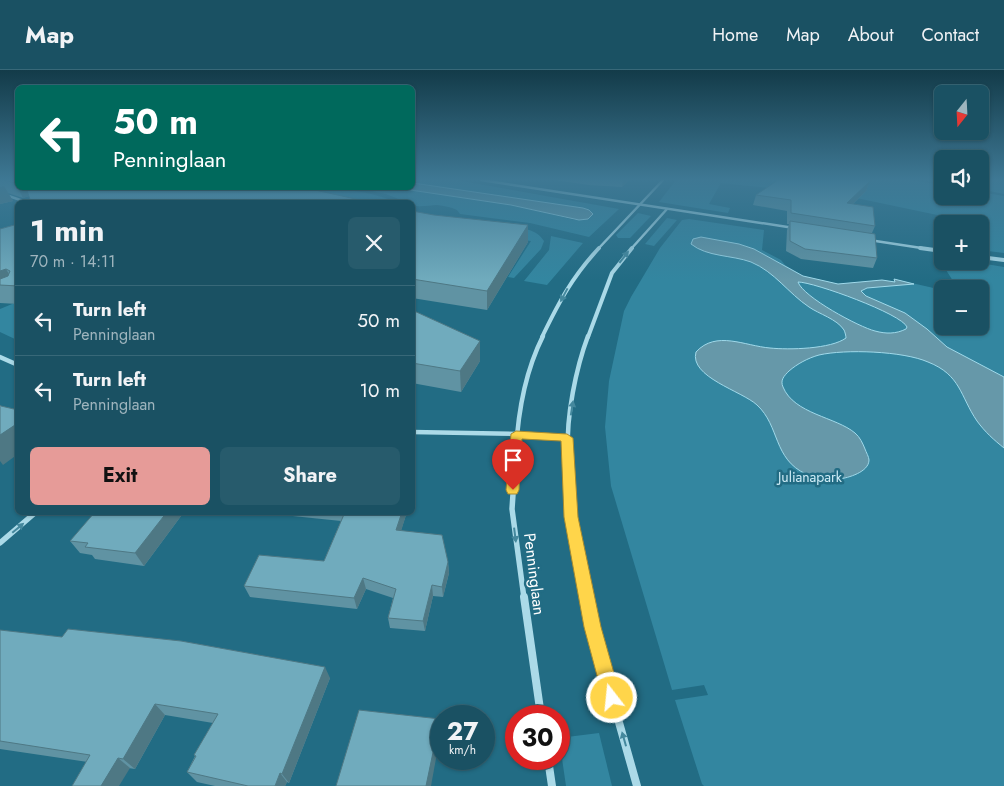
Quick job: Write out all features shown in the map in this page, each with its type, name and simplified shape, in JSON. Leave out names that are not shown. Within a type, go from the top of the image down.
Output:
[{"type":"street","name":"Penninglaan","points":[[539,705],[512,509],[516,434],[525,385],[534,354],[564,292],[580,268],[633,213]]},
{"type":"street","points":[[637,786],[592,627],[571,517],[567,438],[579,360],[612,273],[663,213]]},
{"type":"street","points":[[695,213],[795,229]]},
{"type":"street","points":[[864,239],[934,250]]},
{"type":"street","points":[[989,258],[1004,260]]},
{"type":"street","points":[[0,357],[15,364]]},
{"type":"street","points":[[415,432],[516,434],[567,438]]},
{"type":"street","points":[[0,543],[33,515]]},
{"type":"street","points":[[550,770],[552,786]]},
{"type":"green space","points":[[460,213],[548,213],[575,220],[584,220],[554,213],[614,213],[589,237],[530,223]]},
{"type":"green space","points":[[638,213],[651,216],[630,238],[618,238],[616,235]]},
{"type":"green space","points":[[930,213],[1004,213],[1004,253],[989,251],[989,215]]},
{"type":"green space","points":[[667,218],[677,220],[654,246],[645,244]]},
{"type":"green space","name":"Julianapark","points":[[689,219],[764,230],[762,250],[781,260],[785,265],[803,276],[838,284],[882,280],[895,282],[894,279],[934,288],[934,335],[989,335],[989,280],[952,280],[946,270],[989,270],[989,264],[1004,267],[1004,786],[704,786],[702,784],[675,700],[708,695],[704,685],[672,690],[611,486],[605,427],[609,381],[624,311],[660,248],[682,220]]},
{"type":"green space","points":[[503,225],[531,231],[541,236],[544,241],[541,249],[514,278],[508,277],[531,241],[487,236]]},
{"type":"green space","points":[[551,236],[583,243],[547,285],[524,281],[549,250]]},
{"type":"green space","points":[[15,303],[15,339],[0,332],[0,309]]},
{"type":"green space","points":[[599,733],[612,786],[566,786],[564,770],[570,770],[570,737]]},
{"type":"shaded area","points":[[549,213],[593,214],[588,219],[579,220]]},
{"type":"shaded area","points":[[701,237],[739,244],[754,249],[803,276],[838,284],[882,280],[895,282],[894,279],[914,284],[867,288],[861,291],[866,296],[905,313],[947,347],[1004,377],[1004,448],[980,425],[954,380],[939,367],[917,358],[889,353],[830,353],[815,356],[789,371],[783,378],[783,387],[788,396],[796,403],[855,433],[867,454],[868,464],[862,471],[852,476],[830,480],[814,477],[795,468],[782,451],[764,413],[750,400],[718,383],[700,369],[696,361],[696,352],[704,345],[722,341],[778,349],[820,347],[846,338],[844,330],[837,323],[801,301],[760,266],[744,260],[704,251],[691,244],[693,239]],"holes":[[[798,282],[807,283],[875,307],[902,321],[907,327],[902,331],[891,333],[867,328],[845,318],[820,303],[802,288]]]},
{"type":"building","points":[[415,213],[528,225],[487,291],[415,279]]},
{"type":"building","points":[[794,213],[874,213],[875,226]]},
{"type":"building","points":[[790,221],[875,234],[877,258],[805,249],[790,241]]},
{"type":"building","points":[[15,225],[15,286],[0,285],[0,279],[8,276],[10,271],[6,269],[0,271],[0,229]]},
{"type":"building","points":[[415,311],[480,341],[460,371],[415,364]]},
{"type":"building","points":[[0,405],[15,409],[15,425],[0,435]]},
{"type":"building","points":[[92,515],[165,515],[135,553],[85,547],[88,543],[70,541]]},
{"type":"building","points":[[344,515],[401,515],[396,530],[442,535],[448,562],[442,587],[432,585],[423,621],[388,618],[396,589],[363,578],[354,598],[244,586],[259,555],[324,561]]},
{"type":"building","points":[[68,629],[181,641],[325,667],[282,774],[280,773],[275,786],[248,786],[187,772],[196,756],[194,755],[218,714],[155,704],[123,759],[118,758],[101,786],[72,786],[90,755],[0,741],[0,630],[62,637]]},
{"type":"building","points":[[359,710],[430,718],[430,767],[426,786],[336,786]]},
{"type":"route","points":[[513,490],[516,434],[567,438],[571,517],[592,627],[612,698]]}]
